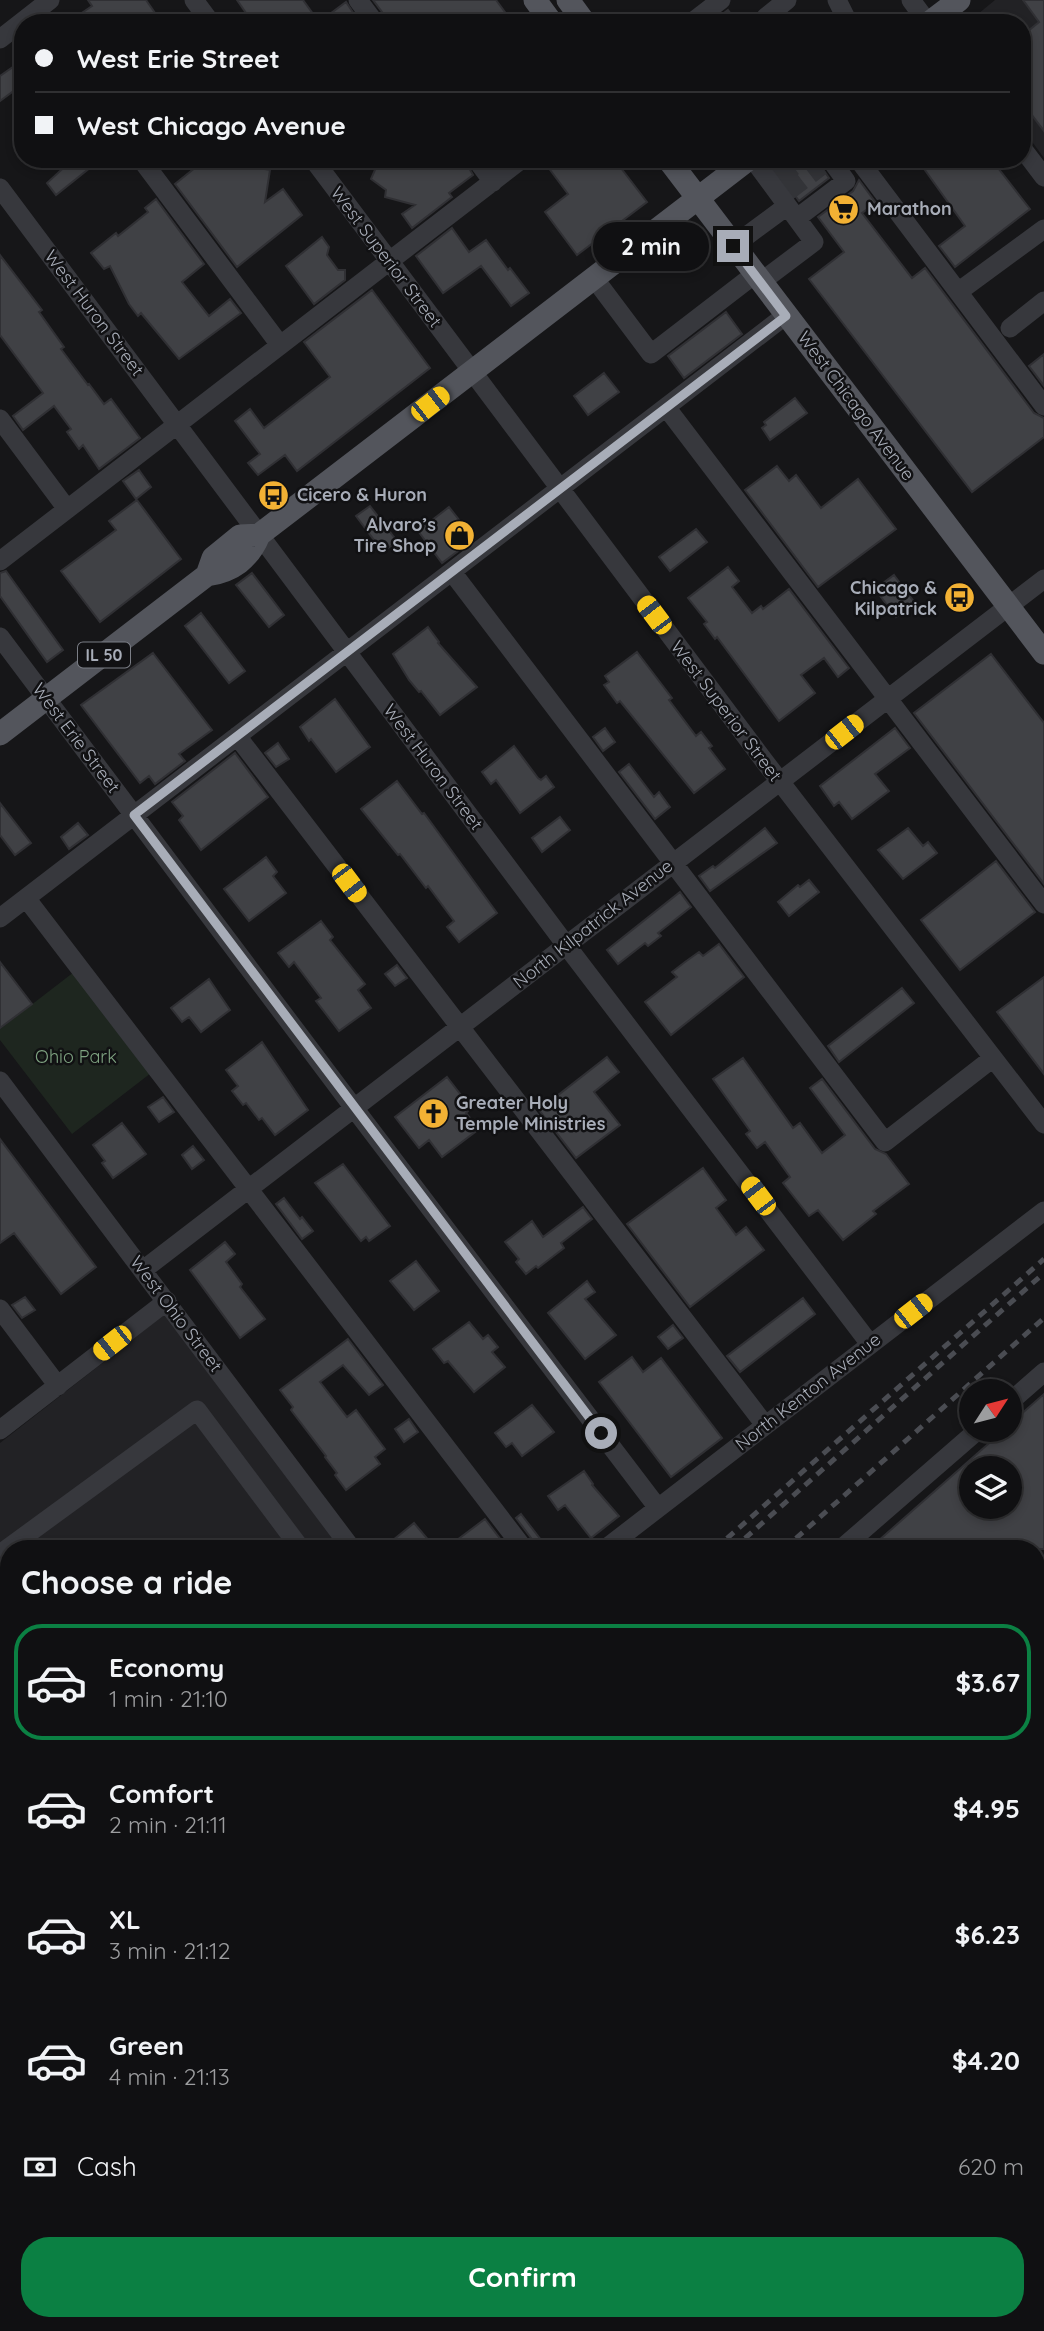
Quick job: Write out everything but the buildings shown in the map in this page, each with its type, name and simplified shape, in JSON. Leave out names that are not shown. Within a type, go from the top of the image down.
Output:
[{"type":"main road","points":[[940,14],[959,0]]},
{"type":"main road","name":"West Chicago Avenue","points":[[675,168],[1044,653]]},
{"type":"main road","name":"IL 50","points":[[0,734],[207,575],[224,573],[252,552],[260,535],[739,168]]},
{"type":"street","points":[[31,12],[50,0]]},
{"type":"street","points":[[703,14],[721,0]]},
{"type":"street","points":[[769,14],[788,0]]},
{"type":"street","points":[[0,38],[14,26]]},
{"type":"street","points":[[1031,160],[1044,177]]},
{"type":"street","points":[[148,168],[280,345]]},
{"type":"street","name":"West Superior Street","points":[[320,168],[779,781],[1044,1124]]},
{"type":"street","points":[[483,168],[493,182]]},
{"type":"street","points":[[0,561],[511,168]]},
{"type":"street","points":[[594,278],[651,354],[814,242],[783,196],[759,168]]},
{"type":"street","points":[[733,246],[783,196],[846,181],[833,168]]},
{"type":"street","points":[[865,168],[1044,406]]},
{"type":"street","name":"West Huron Street","points":[[0,188],[566,945],[870,1344]]},
{"type":"street","points":[[958,292],[1044,229]]},
{"type":"street","points":[[1010,328],[1044,301]]},
{"type":"street","points":[[0,918],[786,316]]},
{"type":"street","points":[[666,407],[1044,905]]},
{"type":"street","points":[[0,419],[67,509]]},
{"type":"street","points":[[452,572],[885,1142],[993,1058]]},
{"type":"street","name":"North Kilpatrick Avenue","points":[[143,1270],[1044,579]]},
{"type":"street","name":"West Erie Street","points":[[0,637],[658,1508]]},
{"type":"street","points":[[237,736],[765,1425]]},
{"type":"street","points":[[26,898],[517,1540]]},
{"type":"street","name":"West Ohio Street","points":[[0,1081],[345,1540]]},
{"type":"street","name":"North Kenton Avenue","points":[[617,1540],[1044,1211]]},
{"type":"street","points":[[0,1430],[167,1301]]},
{"type":"street","points":[[0,1309],[58,1386]]},
{"type":"street","points":[[1022,1391],[1044,1372]]},
{"type":"street","points":[[19,1540],[197,1410],[294,1540]]},
{"type":"street","points":[[851,1540],[964,1442]]},
{"type":"shaded area","points":[[995,0],[1044,0],[1044,158],[1031,140],[1031,14],[978,14]]},
{"type":"shaded area","points":[[165,1314],[342,1540],[0,1540],[0,1443]]},
{"type":"green space","name":"Ohio Park","points":[[74,972],[151,1073],[72,1134],[0,1040],[0,1029]]},
{"type":"tunnel","points":[[778,178],[791,168]]},
{"type":"tunnel","points":[[787,192],[818,168]]},
{"type":"railway","points":[[725,1540],[1044,1259]]},
{"type":"railway","points":[[743,1540],[1044,1273]]},
{"type":"railway","points":[[794,1540],[1044,1318]]},
{"type":"place","name":"Marathon","points":[[844,209]]},
{"type":"place","name":"Cicero & Huron","points":[[274,495]]},
{"type":"place","name":"Alvaro’s Tire Shop","points":[[459,535]]},
{"type":"place","name":"Chicago & Kilpatrick","points":[[960,598]]},
{"type":"place","name":"Greater Holy Temple Ministries","points":[[433,1113]]},
{"type":"route","points":[[601,1433],[134,815],[786,316],[733,246]]}]
